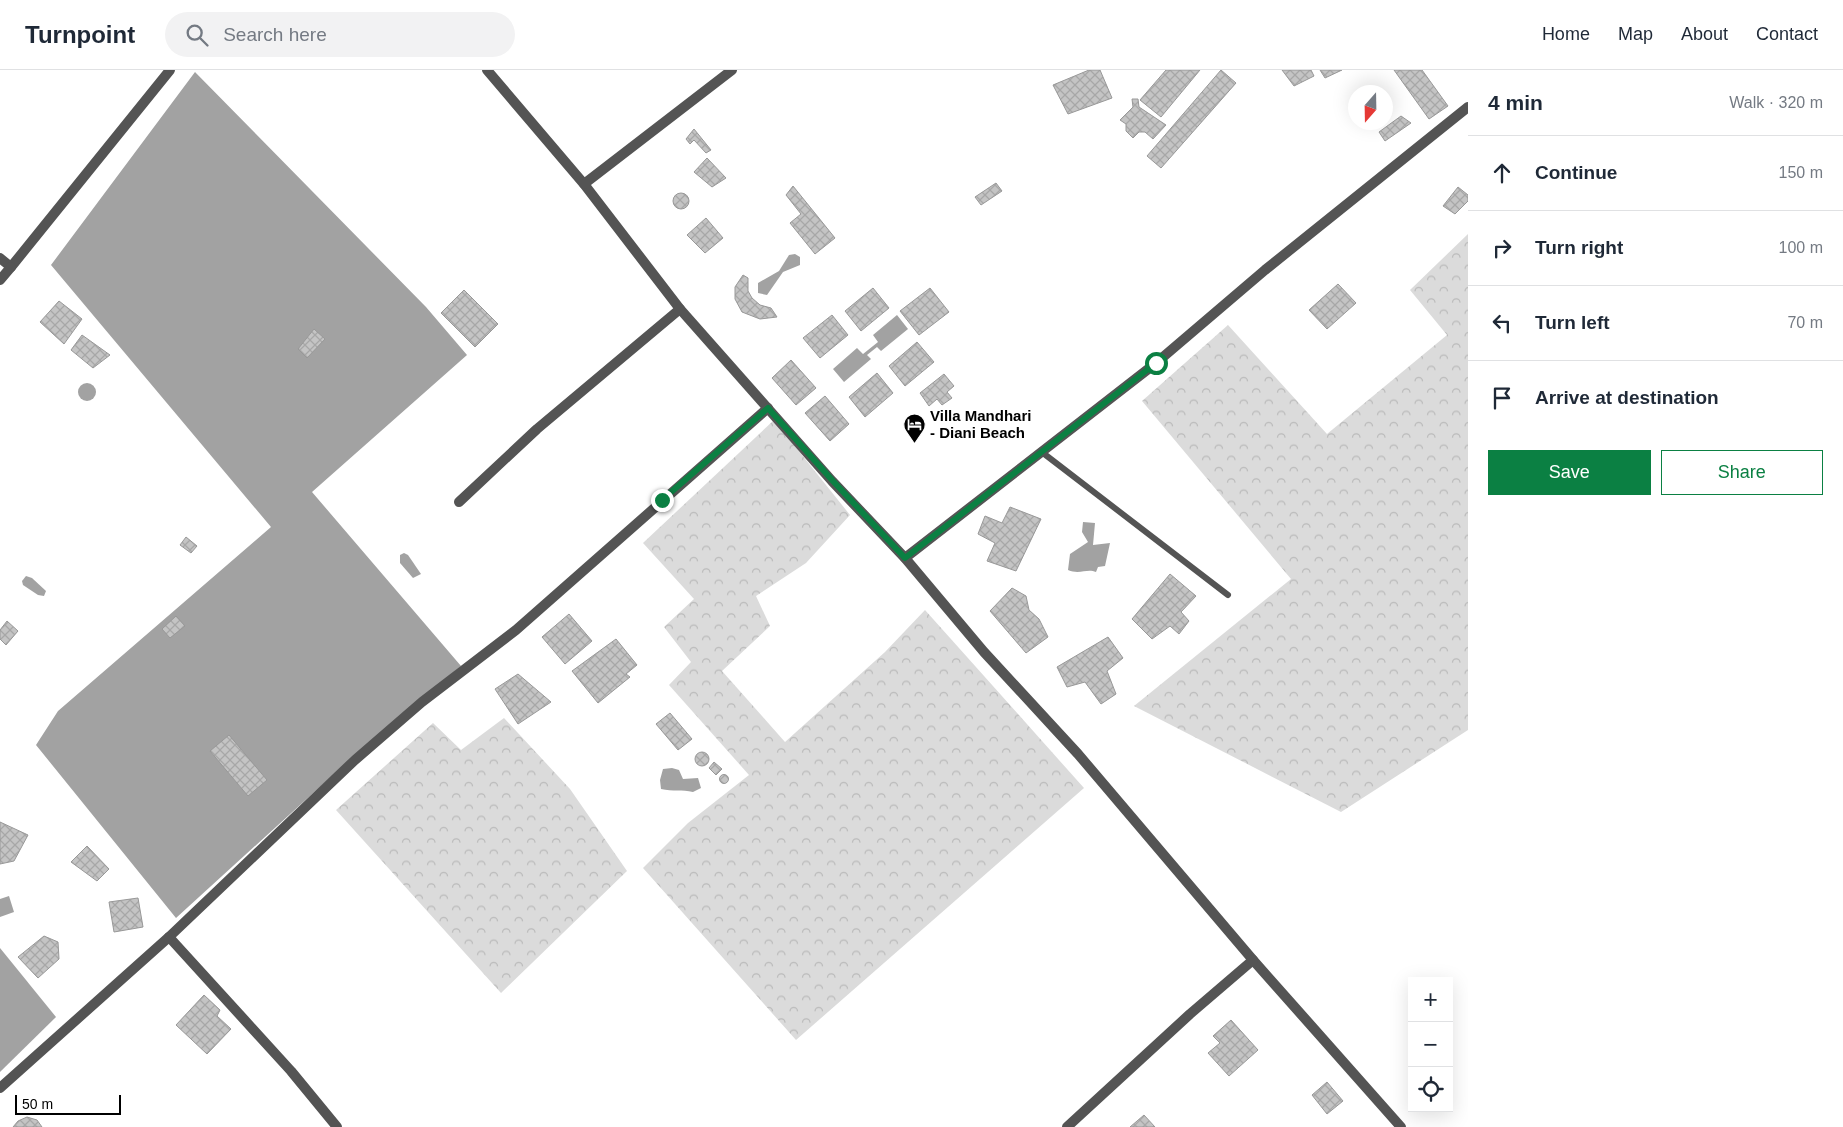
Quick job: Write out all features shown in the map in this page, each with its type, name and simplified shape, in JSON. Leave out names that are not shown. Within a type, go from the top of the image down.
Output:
[{"type":"street","points":[[0,280],[170,70]]},
{"type":"street","points":[[487,70],[584,184],[680,309],[832,480],[905,558],[984,652],[1078,754],[1252,960],[1401,1127]]},
{"type":"street","points":[[584,184],[732,70]]},
{"type":"street","points":[[905,558],[1043,453],[1156,363],[1265,270],[1468,107]]},
{"type":"street","points":[[0,258],[11,267]]},
{"type":"street","points":[[459,502],[537,429],[680,309]]},
{"type":"street","points":[[0,1088],[169,937],[355,760],[422,702],[516,630],[768,408]]},
{"type":"street","points":[[169,937],[291,1070],[337,1127]]},
{"type":"street","points":[[1067,1127],[1252,960]]},
{"type":"lane","points":[[1043,453],[1228,595]]},
{"type":"green space","points":[[1468,234],[1468,730],[1341,812],[1134,706],[1291,579],[1142,401],[1228,325],[1327,434],[1447,335],[1410,290]]},
{"type":"green space","points":[[774,420],[850,515],[806,563],[756,596],[770,626],[722,671],[785,742],[885,652],[925,610],[1084,788],[796,1040],[643,868],[688,823],[749,775],[669,685],[691,662],[664,627],[694,599],[643,543]]},
{"type":"green space","points":[[504,718],[570,789],[627,871],[501,993],[336,810],[433,723],[461,750]]},
{"type":"shaded area","points":[[195,72],[426,307],[467,355],[312,492],[461,666],[357,753],[176,918],[36,745],[58,711],[271,527],[51,265]]},
{"type":"shaded area","points":[[795,254],[800,257],[800,265],[783,272],[767,295],[758,293],[758,283],[779,271],[789,255]]},
{"type":"shaded area","points":[[897,315],[908,329],[881,351],[877,347],[867,355],[871,359],[844,382],[833,369],[857,348],[863,354],[878,342],[873,335]]},
{"type":"shaded area","points":[[87,383],[93,386],[96,392],[93,398],[87,401],[81,398],[78,392],[81,386]]},
{"type":"shaded area","points":[[1083,522],[1095,523],[1093,545],[1110,543],[1105,566],[1098,567],[1096,572],[1068,570],[1070,554],[1088,542],[1082,532]]},
{"type":"shaded area","points":[[404,553],[408,555],[421,574],[413,578],[400,563],[400,555]]},
{"type":"shaded area","points":[[26,576],[32,578],[46,591],[44,596],[38,595],[23,585],[22,581]]},
{"type":"shaded area","points":[[672,768],[679,770],[683,779],[698,778],[701,788],[693,792],[661,789],[660,780],[663,769]]},
{"type":"shaded area","points":[[9,896],[14,912],[0,917],[0,899]]},
{"type":"shaded area","points":[[0,948],[56,1017],[0,1072]]},
{"type":"building","points":[[1089,70],[1100,70],[1112,98],[1068,114],[1053,85]]},
{"type":"building","points":[[1166,70],[1200,70],[1161,117],[1140,100]]},
{"type":"building","points":[[1221,70],[1236,83],[1161,168],[1147,156]]},
{"type":"building","points":[[1282,70],[1311,70],[1314,76],[1294,86]]},
{"type":"building","points":[[1320,70],[1342,70],[1325,78]]},
{"type":"building","points":[[1394,70],[1422,70],[1448,106],[1429,119]]},
{"type":"building","points":[[1132,99],[1138,99],[1139,107],[1166,125],[1153,139],[1145,132],[1139,132],[1133,138],[1126,131],[1126,124],[1120,120],[1133,107]]},
{"type":"building","points":[[1401,116],[1411,123],[1385,141],[1379,132],[1382,130],[1393,130],[1393,122]]},
{"type":"building","points":[[694,129],[711,150],[706,153],[694,140],[690,144],[686,139]]},
{"type":"building","points":[[707,158],[726,178],[712,187],[694,172]]},
{"type":"building","points":[[996,183],[1002,191],[981,205],[975,197]]},
{"type":"building","points":[[793,186],[835,238],[815,254],[790,223],[801,214],[786,195]]},
{"type":"building","points":[[1458,187],[1468,195],[1468,201],[1455,214],[1443,206]]},
{"type":"building","points":[[681,193],[689,201],[681,209],[673,201]]},
{"type":"building","points":[[706,218],[723,238],[705,253],[687,235]]},
{"type":"building","points":[[743,275],[748,278],[748,291],[752,298],[760,305],[771,308],[777,317],[760,319],[742,312],[735,299],[735,287]]},
{"type":"building","points":[[1338,284],[1356,303],[1327,329],[1309,310]]},
{"type":"building","points":[[873,288],[889,308],[861,331],[845,311]]},
{"type":"building","points":[[930,288],[949,312],[919,335],[900,311]]},
{"type":"building","points":[[464,290],[498,324],[475,347],[441,313]]},
{"type":"building","points":[[59,301],[82,319],[64,344],[40,322]]},
{"type":"building","points":[[832,315],[848,335],[820,358],[803,338]]},
{"type":"building","points":[[314,329],[325,339],[307,358],[298,349]]},
{"type":"building","points":[[82,335],[110,355],[93,368],[71,350]]},
{"type":"building","points":[[917,342],[934,362],[905,386],[889,366]]},
{"type":"building","points":[[791,360],[816,388],[796,405],[772,378]]},
{"type":"building","points":[[877,373],[893,393],[865,417],[849,397]]},
{"type":"building","points":[[944,374],[954,386],[947,392],[952,398],[942,405],[937,399],[929,406],[920,393]]},
{"type":"building","points":[[825,396],[849,424],[830,441],[805,413]]},
{"type":"building","points":[[1010,507],[1041,519],[1016,571],[987,561],[995,543],[978,534],[985,516],[1002,523]]},
{"type":"building","points":[[186,537],[197,546],[191,553],[180,545]]},
{"type":"building","points":[[1170,574],[1196,596],[1181,612],[1189,621],[1179,634],[1170,626],[1152,639],[1132,619]]},
{"type":"building","points":[[1012,588],[1026,596],[1029,610],[1039,619],[1048,637],[1026,653],[990,611]]},
{"type":"building","points":[[569,614],[592,641],[565,664],[542,637]]},
{"type":"building","points":[[176,616],[185,626],[170,638],[162,629]]},
{"type":"building","points":[[7,621],[18,631],[6,645],[0,639],[0,630]]},
{"type":"building","points":[[1108,637],[1123,658],[1107,671],[1116,694],[1101,704],[1085,682],[1067,687],[1057,667]]},
{"type":"building","points":[[616,639],[637,665],[626,674],[630,677],[598,703],[572,671]]},
{"type":"building","points":[[518,674],[551,702],[518,724],[495,689]]},
{"type":"building","points":[[670,713],[692,739],[678,750],[656,724]]},
{"type":"building","points":[[229,735],[267,780],[248,796],[210,751]]},
{"type":"building","points":[[699,752],[705,752],[709,759],[705,766],[699,766],[695,762],[695,756]]},
{"type":"building","points":[[714,762],[722,769],[716,775],[709,768]]},
{"type":"building","points":[[724,774],[729,779],[724,784],[719,779]]},
{"type":"building","points":[[0,822],[28,835],[14,861],[0,864]]},
{"type":"building","points":[[87,846],[109,869],[97,881],[71,862]]},
{"type":"building","points":[[138,898],[143,927],[114,932],[109,902]]},
{"type":"building","points":[[44,936],[58,942],[59,959],[38,978],[18,957]]},
{"type":"building","points":[[204,995],[220,1010],[217,1016],[231,1029],[207,1054],[176,1025]]},
{"type":"building","points":[[1231,1020],[1258,1050],[1229,1076],[1208,1053],[1220,1043],[1213,1036]]},
{"type":"building","points":[[1327,1082],[1343,1101],[1327,1114],[1312,1095]]},
{"type":"building","points":[[1144,1115],[1155,1127],[1130,1127]]},
{"type":"building","points":[[27,1117],[37,1120],[42,1127],[13,1127],[18,1121]]},
{"type":"place","name":"Villa Mandhari - Diani Beach","points":[[914,443]]},
{"type":"route","points":[[662,500],[768,408],[905,558],[1043,453],[1156,363]]}]
